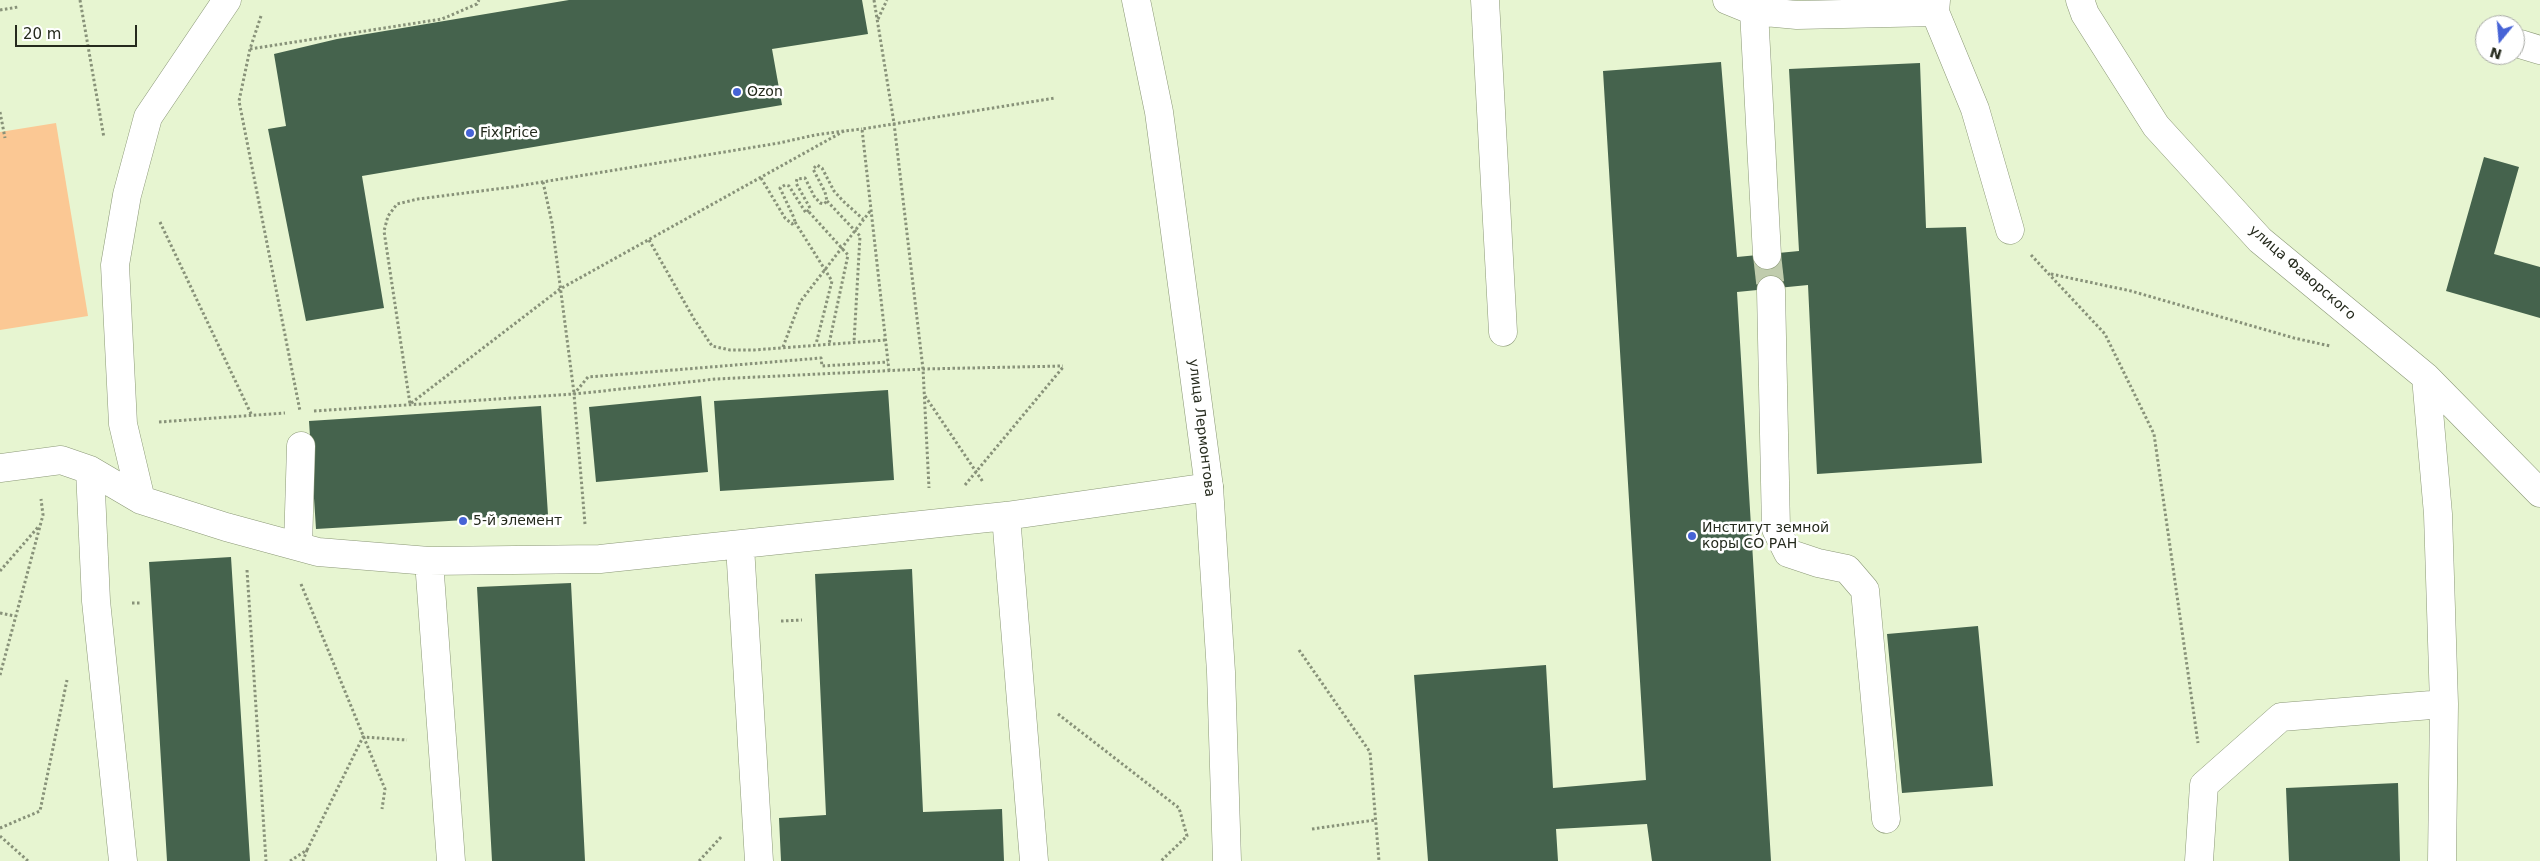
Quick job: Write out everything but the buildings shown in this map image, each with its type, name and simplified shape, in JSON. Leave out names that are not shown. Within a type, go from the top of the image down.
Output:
[{"type":"street","points":[[141,500],[124,424],[115,265],[127,195],[148,117],[226,0]]},
{"type":"street","name":"улица Лермонтова","points":[[1136,0],[1159,112],[1210,487],[1221,672],[1227,861]]},
{"type":"street","points":[[1485,0],[1503,332]]},
{"type":"street","points":[[1727,0],[1754,11],[1797,15],[1935,6],[1975,109],[2010,230]]},
{"type":"street","name":"улица Фаворского","points":[[2080,0],[2086,14],[2156,126],[2260,240],[2426,377],[2540,493]]},
{"type":"street","points":[[1754,11],[1767,255]]},
{"type":"street","points":[[1770,290],[1776,529],[1788,553],[1818,564],[1847,569],[1865,590],[1886,819]]},
{"type":"street","points":[[2426,377],[2438,514],[2444,704],[2442,861]]},
{"type":"street","points":[[298,546],[302,446]]},
{"type":"street","points":[[0,468],[61,460],[90,470],[141,500],[245,532],[318,552],[429,561],[588,559],[740,546],[1006,516],[1210,487]]},
{"type":"street","points":[[90,470],[96,601],[123,861]]},
{"type":"street","points":[[1006,516],[1034,861]]},
{"type":"street","points":[[740,546],[759,861]]},
{"type":"street","points":[[429,561],[451,861]]},
{"type":"street","points":[[2199,861],[2204,785],[2281,717],[2444,704]]},
{"type":"path","points":[[250,49],[442,19],[477,4],[479,0]]},
{"type":"path","points":[[874,0],[894,123],[923,369],[931,524]]},
{"type":"path","points":[[877,20],[887,0]]},
{"type":"path","points":[[0,10],[18,7]]},
{"type":"path","points":[[260,18],[250,49],[239,101],[300,412]]},
{"type":"path","points":[[410,404],[384,231],[388,216],[397,204],[418,199],[543,182],[844,131],[1055,98]]},
{"type":"path","points":[[0,112],[5,138]]},
{"type":"path","points":[[862,129],[889,371]]},
{"type":"path","points":[[410,404],[560,289],[844,131]]},
{"type":"path","points":[[854,342],[860,236],[827,201],[825,192],[813,169],[817,166],[822,168],[834,190],[863,219]]},
{"type":"path","points":[[761,178],[785,218],[792,224],[795,222]]},
{"type":"path","points":[[809,212],[810,208],[796,183],[797,179],[805,178],[820,204],[827,201]]},
{"type":"path","points":[[543,182],[574,394],[588,559]]},
{"type":"path","points":[[816,344],[832,280],[795,222],[780,188],[785,185],[789,186],[803,210],[809,212],[848,255],[829,344]]},
{"type":"path","points":[[783,347],[800,302],[871,210]]},
{"type":"path","points":[[159,221],[252,416]]},
{"type":"path","points":[[2010,230],[2022,246],[2051,274],[2105,334],[2154,434],[2204,785]]},
{"type":"path","points":[[649,240],[694,319],[712,346],[730,350],[886,340]]},
{"type":"path","points":[[2051,274],[2131,291],[2294,338],[2340,348]]},
{"type":"path","points":[[574,394],[588,377],[821,358],[822,366],[888,362]]},
{"type":"path","points":[[124,424],[574,394],[716,379],[923,369],[1064,366],[931,524]]},
{"type":"path","points":[[924,394],[1006,516]]},
{"type":"path","points":[[0,675],[43,516],[41,497]]},
{"type":"path","points":[[0,571],[41,523]]},
{"type":"path","points":[[245,532],[266,861]]},
{"type":"path","points":[[298,546],[298,576],[384,789],[382,809]]},
{"type":"path","points":[[0,613],[15,616]]},
{"type":"path","points":[[1298,650],[1370,752],[1379,861]]},
{"type":"path","points":[[0,828],[40,811],[68,674]]},
{"type":"path","points":[[1020,685],[1179,808],[1188,836],[1161,861]]},
{"type":"path","points":[[363,737],[442,743]]},
{"type":"path","points":[[303,861],[363,737]]},
{"type":"path","points":[[1312,829],[1375,820]]},
{"type":"path","points":[[0,836],[28,861]]},
{"type":"path","points":[[290,861],[307,850]]},
{"type":"shaded area","points":[[56,123],[88,316],[0,330],[0,132]]},
{"type":"tunnel","points":[[1767,255],[1771,290]]},
{"type":"place","name":"Ozon","points":[[737,92]]},
{"type":"place","name":"Fix Price","points":[[470,133]]},
{"type":"place","name":"5-й элемент","points":[[463,521]]},
{"type":"place","name":"Институт земной коры СО РАН","points":[[1692,536]]}]
